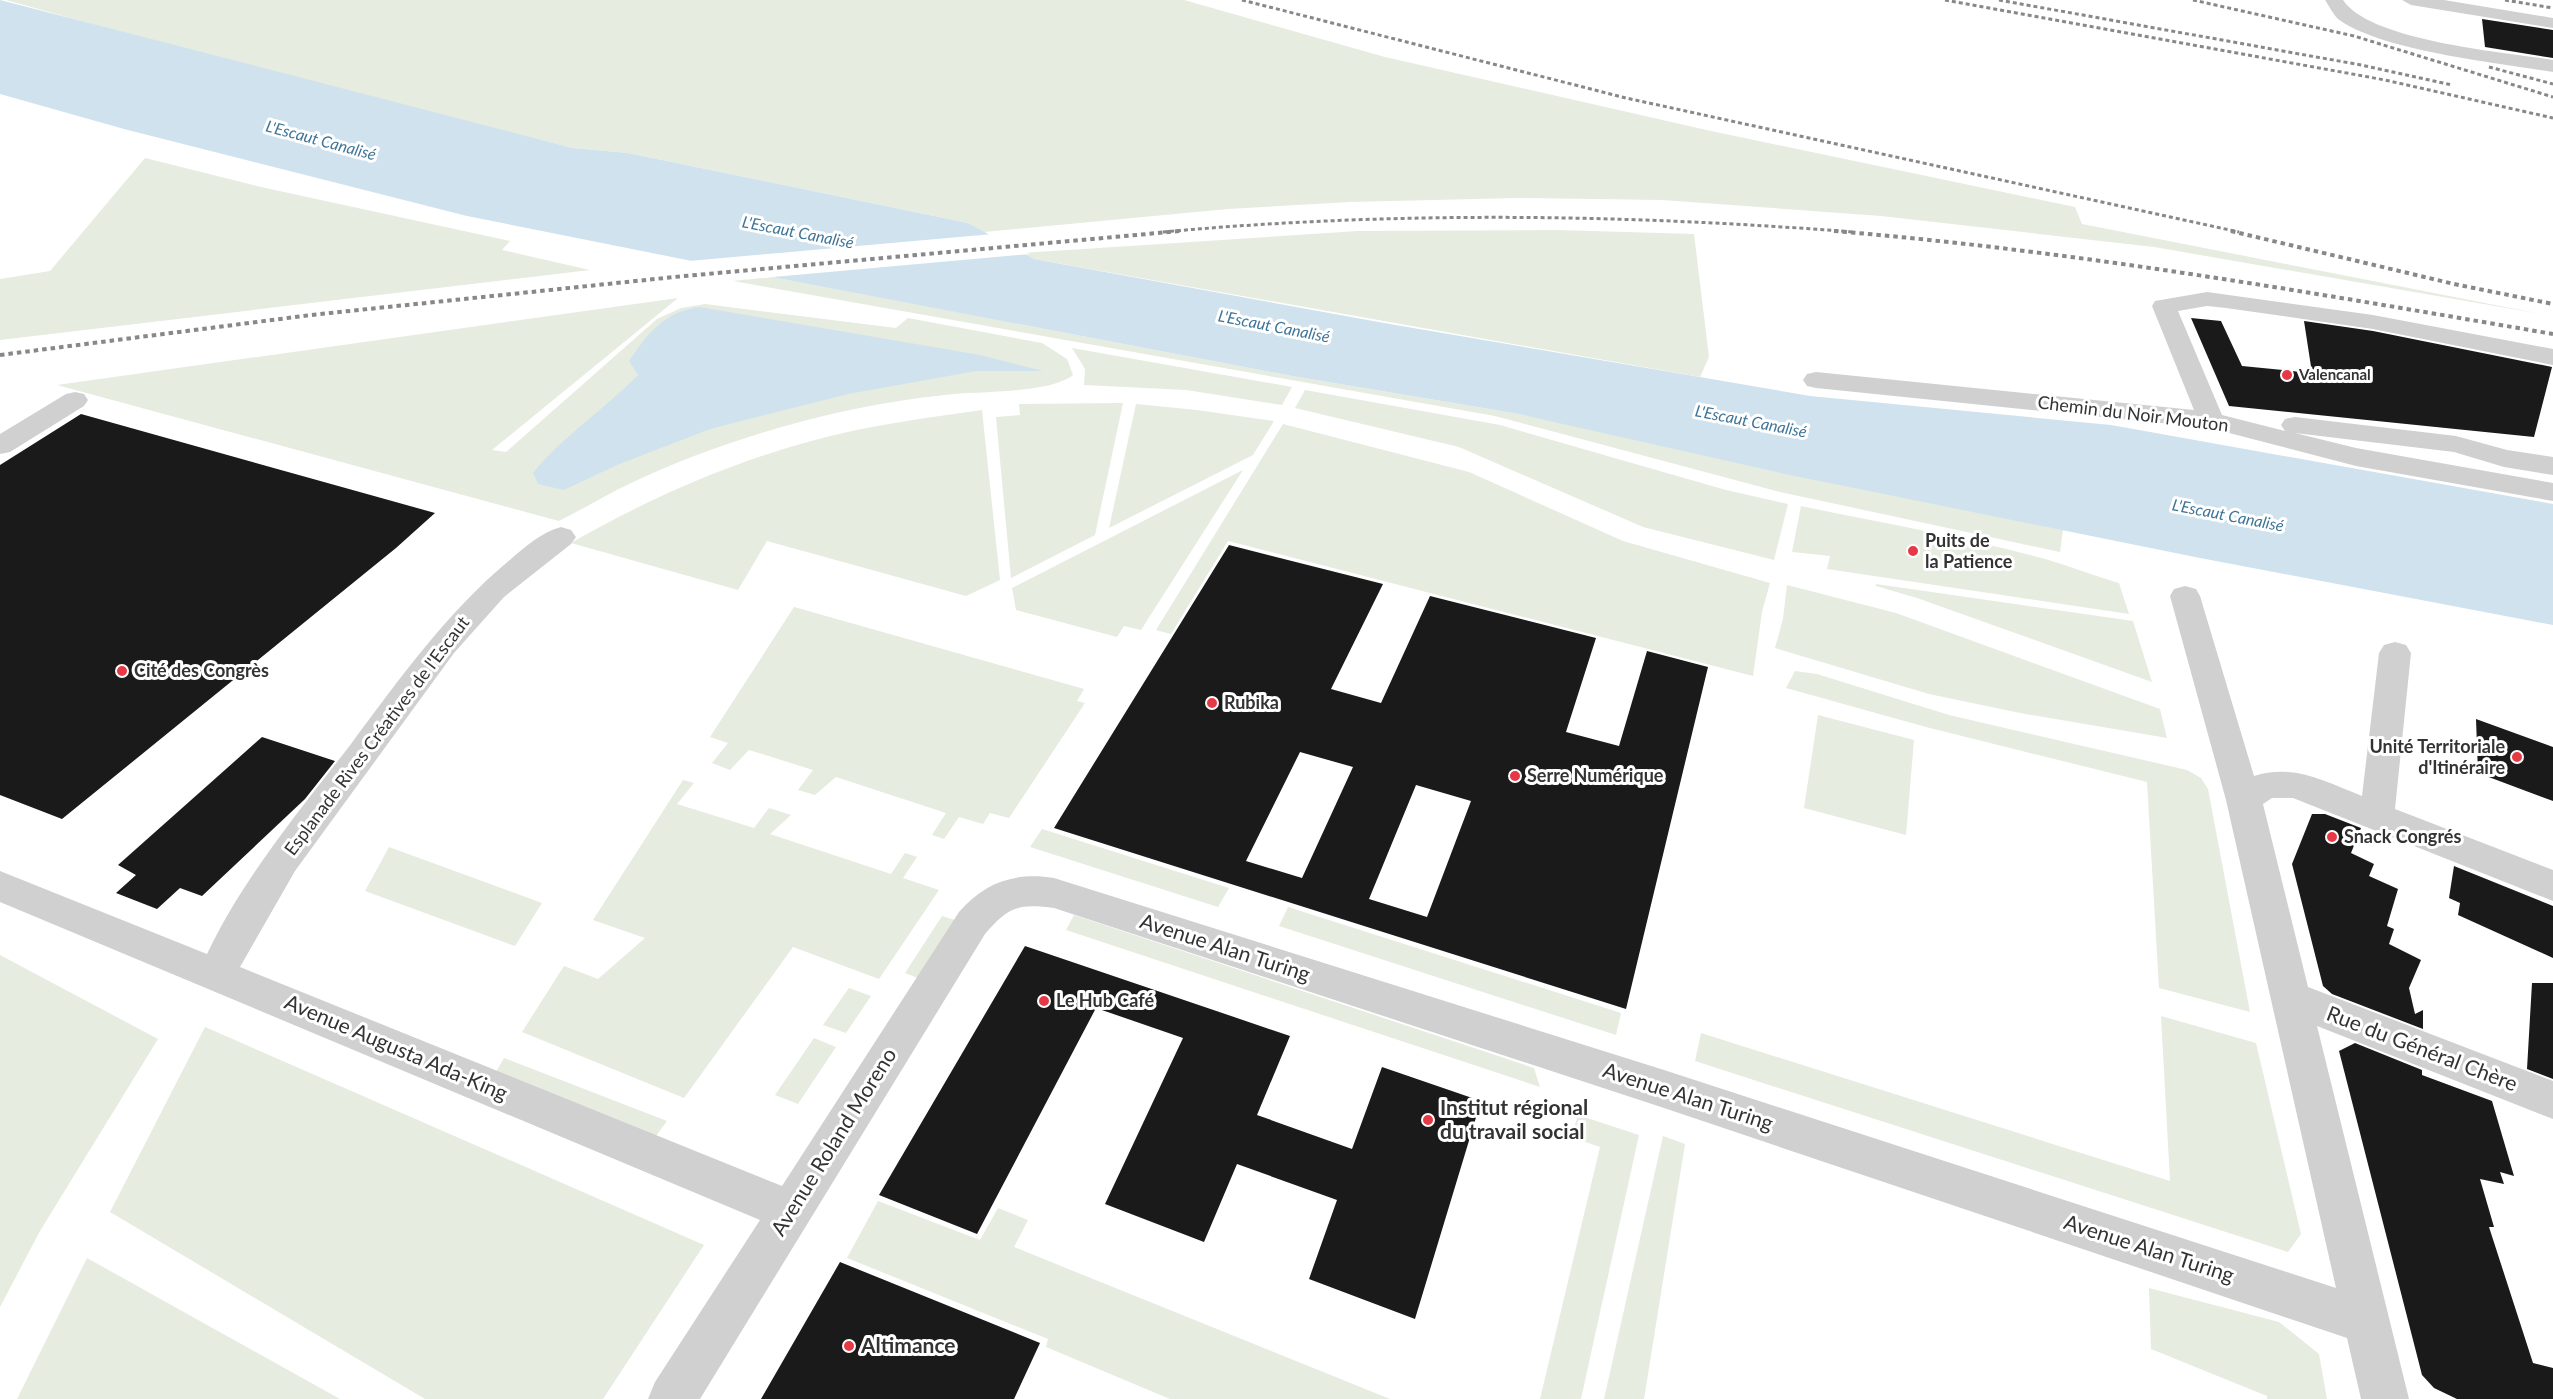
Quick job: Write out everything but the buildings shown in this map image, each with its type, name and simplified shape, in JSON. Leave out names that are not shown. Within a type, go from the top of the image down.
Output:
[{"type":"street","points":[[2334,0],[2343,15],[2385,35],[2553,66]]},
{"type":"street","points":[[2348,0],[2373,10]]},
{"type":"street","points":[[2410,0],[2553,23]]},
{"type":"street","points":[[2395,14],[2487,13]]},
{"type":"street","points":[[2553,357],[2373,322],[2226,301],[2207,299],[2164,306],[2210,418],[2398,435],[2456,444],[2504,458],[2553,466]]},
{"type":"street","name":"Chemin du Noir Mouton","points":[[1816,381],[2210,418],[2356,457],[2553,492]]},
{"type":"street","points":[[0,446],[75,400]]},
{"type":"street","name":"Esplanade Rives Créatives de l'Escaut","points":[[223,960],[282,861],[443,645],[494,590],[536,554],[561,537]]},
{"type":"street","points":[[2185,596],[2244,800],[2385,1399]]},
{"type":"street","points":[[2377,815],[2395,652]]},
{"type":"street","points":[[2244,800],[2254,790],[2266,785],[2288,783],[2377,815],[2553,886]]},
{"type":"street","name":"Avenue Augusta Ada-King","points":[[0,886],[790,1211]]},
{"type":"street","name":"Avenue Alan Turing","points":[[1005,894],[1028,889],[1054,893],[1653,1086],[2367,1321]]},
{"type":"street","name":"Avenue Roland Moreno","points":[[672,1399],[972,923],[982,910],[1005,894]]},
{"type":"street","name":"Rue du Général Chère","points":[[2291,998],[2553,1100]]},
{"type":"shaded area","points":[[6,0],[1184,0],[1385,57],[1711,131],[2075,207],[2082,224],[2541,314],[2154,247],[1881,216],[1662,200],[1517,198],[1350,202],[1228,209],[984,232],[968,223],[628,153],[573,148],[178,48]]},
{"type":"shaded area","points":[[145,158],[261,187],[510,241],[502,250],[590,270],[0,340],[0,279],[50,271]]},
{"type":"shaded area","points":[[1557,230],[1694,234],[1709,357],[1700,377],[1034,259],[1022,253],[1358,231]]},
{"type":"shaded area","points":[[772,277],[1292,376],[1519,414],[2063,530],[2060,552],[1780,492],[1495,416],[733,281]]},
{"type":"shaded area","points":[[678,298],[492,450],[506,452],[657,319],[681,308],[705,304],[896,328],[908,318],[1042,343],[1067,359],[1073,375],[1047,386],[1030,389],[906,400],[784,426],[744,438],[667,467],[559,521],[57,385]]},
{"type":"shaded area","points":[[1072,348],[1292,387],[1282,405],[1186,390],[1084,385],[1085,369]]},
{"type":"shaded area","points":[[1305,390],[1500,425],[1726,490],[1788,504],[1774,560],[1643,527],[1459,447],[1295,408]]},
{"type":"shaded area","points":[[1123,403],[1095,535],[1011,578],[996,417],[1020,415],[1019,404]]},
{"type":"shaded area","points":[[1136,404],[1274,421],[1253,455],[1109,528]]},
{"type":"shaded area","points":[[982,410],[1000,580],[966,596],[767,541],[738,590],[571,543],[659,497],[720,471],[783,449],[856,430]]},
{"type":"shaded area","points":[[1283,424],[1469,472],[1623,541],[1770,583],[1762,612],[1753,676],[1228,541],[1171,634],[1156,630]]},
{"type":"shaded area","points":[[1243,470],[1141,630],[1124,626],[1117,637],[1016,610],[1012,588]]},
{"type":"shaded area","points":[[1801,506],[1985,544],[2045,559],[2119,583],[2129,614],[1827,569],[1830,556],[1792,552]]},
{"type":"shaded area","points":[[1876,584],[2133,621],[2152,682],[1917,598],[1876,586]]},
{"type":"shaded area","points":[[1787,585],[1896,613],[2160,709],[2167,738],[2020,713],[1929,694],[1775,648],[1783,619]]},
{"type":"shaded area","points":[[794,607],[1084,689],[1077,701],[1085,703],[1009,818],[990,813],[983,824],[959,817],[944,839],[932,835],[946,813],[836,777],[815,795],[798,790],[813,770],[749,750],[730,770],[712,763],[728,743],[710,737]]},
{"type":"shaded area","points":[[1795,671],[1817,674],[1949,715],[2187,770],[2201,778],[2208,789],[2250,1012],[2159,988],[2147,782],[1926,727],[1786,688]]},
{"type":"shaded area","points":[[1818,715],[1914,740],[1906,835],[1804,808]]},
{"type":"shaded area","points":[[683,780],[694,783],[677,804],[754,828],[769,808],[791,815],[770,834],[891,874],[905,853],[917,857],[903,878],[939,890],[879,979],[793,947],[684,1098],[522,1032],[564,966],[598,979],[645,938],[593,920]]},
{"type":"shaded area","points":[[1042,829],[1229,888],[1218,907],[1030,847]]},
{"type":"shaded area","points":[[389,847],[542,903],[515,946],[365,891]]},
{"type":"shaded area","points":[[1288,907],[1621,1013],[1616,1035],[1279,926]]},
{"type":"shaded area","points":[[1074,915],[1534,1068],[1540,1087],[1066,930]]},
{"type":"shaded area","points":[[942,916],[955,920],[918,978],[905,973]]},
{"type":"shaded area","points":[[0,955],[158,1039],[40,1231],[0,1307]]},
{"type":"shaded area","points":[[849,988],[871,996],[846,1033],[823,1025]]},
{"type":"shaded area","points":[[2161,1016],[2256,1043],[2301,1234],[2288,1252],[1695,1061],[1701,1033],[2170,1181]]},
{"type":"shaded area","points":[[205,1027],[704,1245],[603,1399],[425,1399],[110,1212]]},
{"type":"shaded area","points":[[814,1038],[836,1047],[798,1104],[775,1095]]},
{"type":"shaded area","points":[[504,1058],[667,1121],[656,1136],[496,1072]]},
{"type":"shaded area","points":[[1578,1115],[1639,1135],[1581,1399],[1540,1399],[1600,1147],[1571,1137]]},
{"type":"shaded area","points":[[1663,1136],[1685,1144],[1644,1399],[1604,1399]]},
{"type":"shaded area","points":[[878,1201],[980,1240],[998,1208],[1028,1220],[1014,1247],[1390,1399],[1170,1399],[1046,1347],[1048,1339],[847,1258]]},
{"type":"shaded area","points":[[87,1258],[340,1399],[17,1399]]},
{"type":"shaded area","points":[[2149,1288],[2279,1322],[2319,1354],[2327,1399],[2267,1399],[2267,1396],[2151,1349]]},
{"type":"water","name":"L'Escaut Canalisé","points":[[0,0],[573,148],[628,153],[968,223],[1034,259],[1384,323],[1810,396],[2111,425],[2553,504],[2553,625],[2195,557],[1785,474],[1519,414],[1292,376],[782,279],[467,216],[124,129],[0,94]]},
{"type":"water","points":[[699,307],[980,355],[1043,371],[976,371],[848,394],[710,429],[617,465],[564,490],[538,484],[533,473],[571,435],[638,375],[629,361],[650,333],[666,319]]},
{"type":"pier","points":[[993,234],[1030,254],[761,278],[678,262]]},
{"type":"railway","points":[[1242,0],[1626,98],[2239,232]]},
{"type":"railway","points":[[1945,0],[2385,80],[2553,118]]},
{"type":"railway","points":[[1999,0],[2361,65],[2452,85]]},
{"type":"railway","points":[[2193,0],[2354,36],[2553,97]]},
{"type":"railway","points":[[2505,0],[2553,8]]},
{"type":"railway","points":[[2489,67],[2553,84]]},
{"type":"railway","points":[[1163,232],[1336,221],[1508,217],[1681,221],[1853,232]]},
{"type":"railway","points":[[0,355],[311,315],[674,277],[1180,231]]},
{"type":"railway","points":[[1834,231],[1925,239],[2105,262],[2553,334]]},
{"type":"railway","points":[[2231,231],[2454,284],[2553,304]]},
{"type":"place","name":"Valencanal","points":[[2287,375]]},
{"type":"place","name":"Puits de la Patience","points":[[1913,551]]},
{"type":"place","name":"Cité des Congrès","points":[[122,671]]},
{"type":"place","name":"Rubika","points":[[1212,703]]},
{"type":"place","name":"Unité Territoriale d'Itinéraire","points":[[2517,757]]},
{"type":"place","name":"Serre Numérique","points":[[1515,776]]},
{"type":"place","name":"Snack Congrés","points":[[2332,837]]},
{"type":"place","name":"Le Hub Café","points":[[1044,1001]]},
{"type":"place","name":"Institut régional du travail social","points":[[1428,1120]]},
{"type":"place","name":"Altimance","points":[[849,1346]]}]
